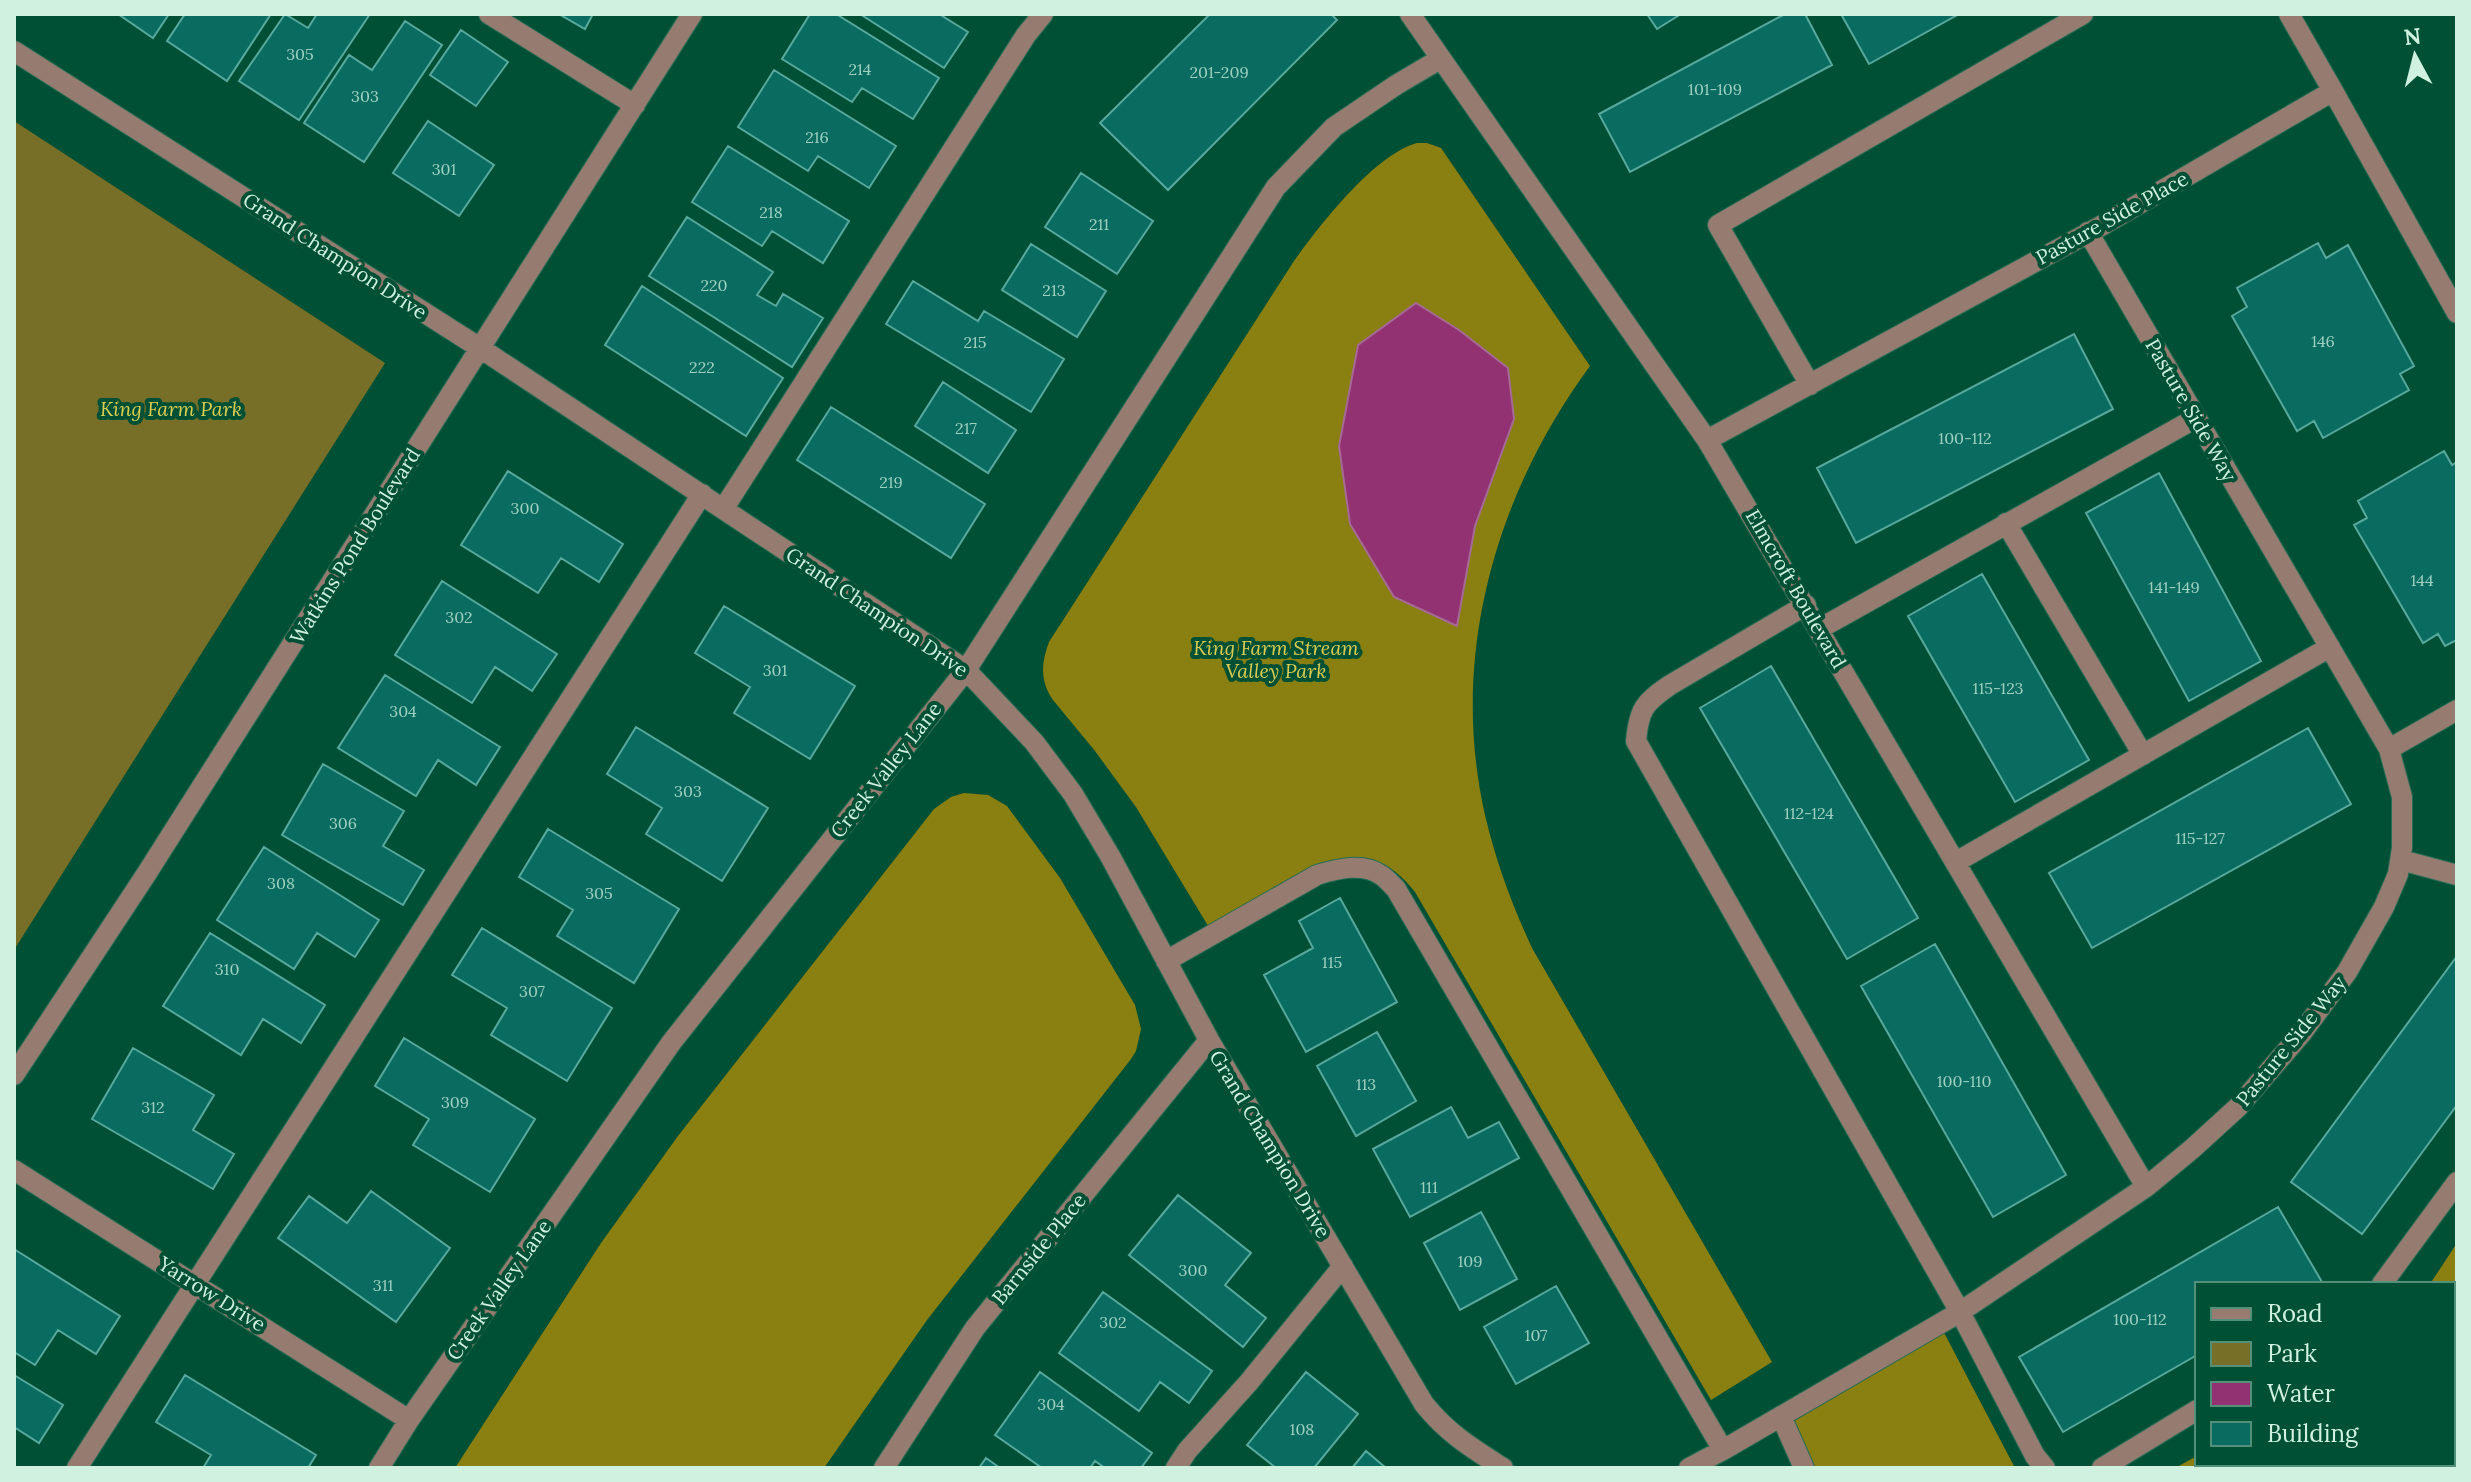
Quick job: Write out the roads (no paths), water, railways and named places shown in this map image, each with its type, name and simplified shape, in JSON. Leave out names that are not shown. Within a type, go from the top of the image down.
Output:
[{"type":"street","points":[[489,14],[635,105]]},
{"type":"street","name":"Watkins Pond Boulevard","points":[[14,1075],[147,873],[692,14]]},
{"type":"street","points":[[724,508],[1018,48],[1043,14]]},
{"type":"street","name":"Elmcroft Boulevard","points":[[1410,14],[1707,440],[2146,1187]]},
{"type":"street","points":[[1810,385],[1718,225],[2083,14]]},
{"type":"street","points":[[2289,14],[2457,313]]},
{"type":"street","name":"Grand Champion Drive","points":[[14,51],[480,348],[966,670],[1034,742],[1073,794],[1209,1040],[1424,1404],[1451,1433],[1503,1468]]},
{"type":"street","name":"Creek Valley Lane","points":[[379,1468],[409,1420],[671,1043],[966,670],[1276,187],[1334,127],[1440,59]]},
{"type":"street","name":"Pasture Side Place","points":[[1707,440],[2088,232],[2333,91]]},
{"type":"street","name":"Pasture Side Way","points":[[1781,1416],[1960,1312],[2146,1187],[2192,1149],[2238,1107],[2301,1034],[2347,972],[2384,907],[2398,874],[2402,797],[2389,749],[2088,232]]},
{"type":"street","points":[[1819,629],[2196,418]]},
{"type":"street","points":[[77,1468],[702,494]]},
{"type":"street","points":[[2006,523],[2143,755]]},
{"type":"street","points":[[1806,605],[1650,699],[1638,718],[1636,741],[1960,1312],[2035,1456],[2045,1468]]},
{"type":"street","points":[[1956,862],[2330,647]]},
{"type":"street","points":[[2389,749],[2457,710]]},
{"type":"street","points":[[2401,860],[2457,875]]},
{"type":"street","points":[[1166,961],[1317,875],[1352,868],[1379,873],[1396,889],[1723,1450]]},
{"type":"street","name":"Barnside Place","points":[[884,1468],[975,1328],[1209,1040]]},
{"type":"street","name":"Yarrow Drive","points":[[14,1170],[409,1420]]},
{"type":"street","points":[[2383,1282],[2457,1182]]},
{"type":"street","points":[[1176,1468],[1343,1266]]},
{"type":"street","points":[[2102,1468],[2195,1411]]},
{"type":"street","points":[[1689,1468],[1781,1416],[1804,1468]]},
{"type":"water","points":[[1416,303],[1459,330],[1508,368],[1514,419],[1475,526],[1457,626],[1394,597],[1350,524],[1339,446],[1358,345]]},
{"type":"park label","name":"King Farm Park","points":[[171,409]]},
{"type":"park label","name":"King Farm Stream Valley Park","points":[[1276,660]]}]
